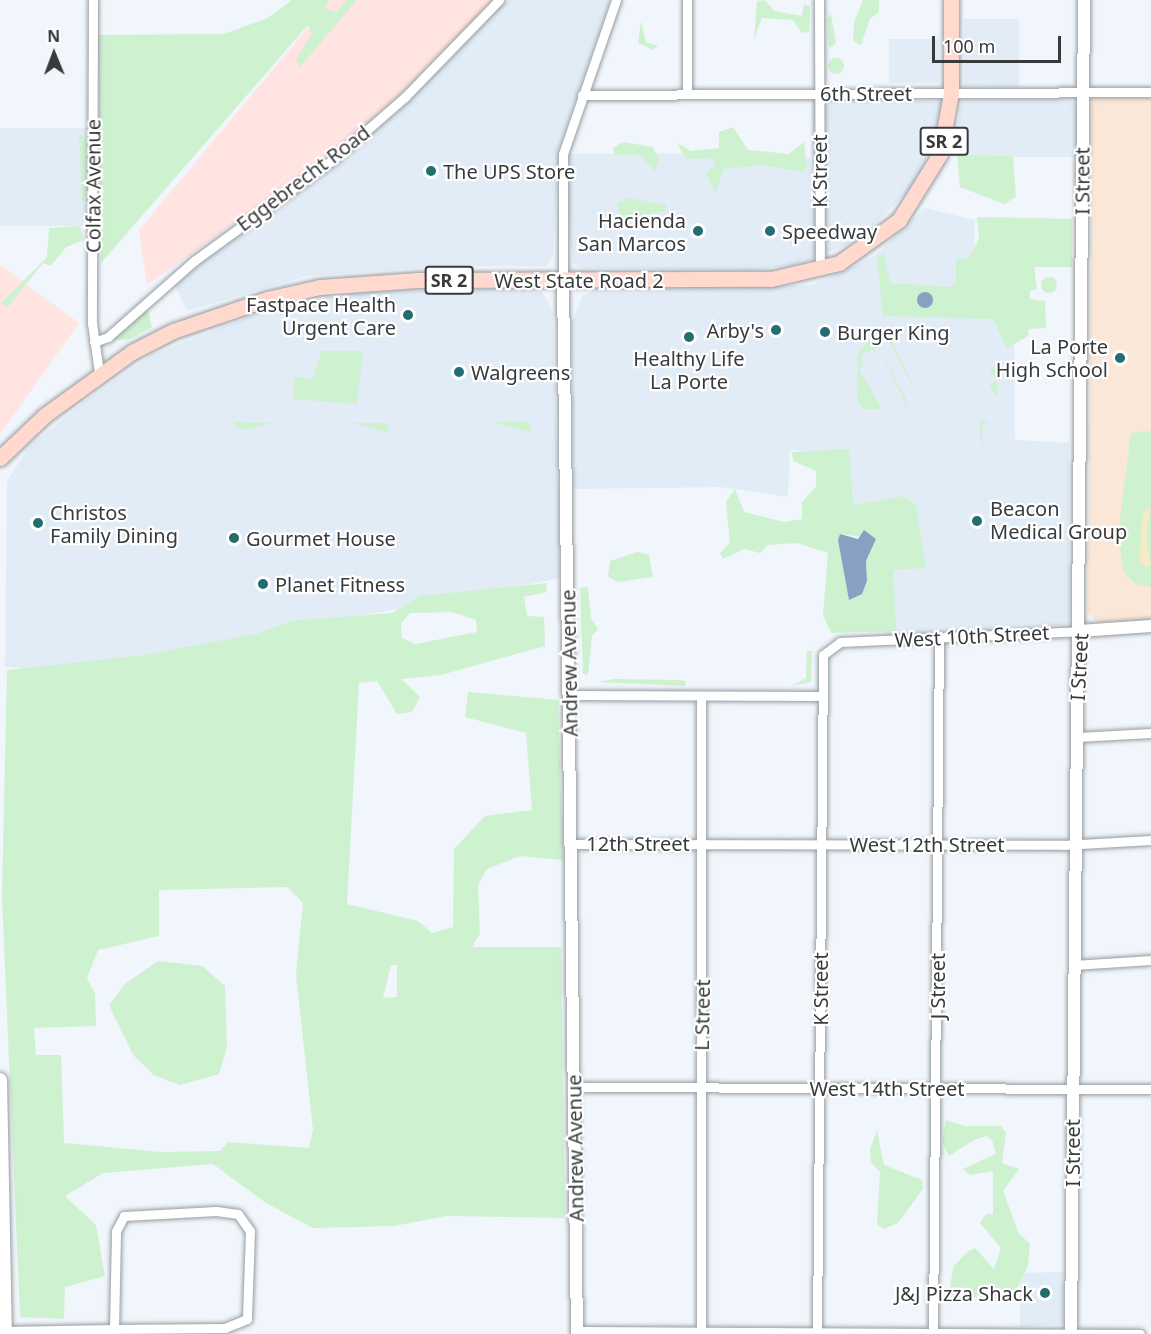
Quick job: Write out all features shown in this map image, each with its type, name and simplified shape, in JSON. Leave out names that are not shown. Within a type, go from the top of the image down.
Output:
[{"type":"main road","name":"SR 2","points":[[951,0],[951,93]]},
{"type":"main road","name":"West State Road 2","points":[[0,458],[99,372],[173,331],[217,314],[320,287],[563,279],[747,280],[819,270],[876,240],[928,180],[946,132],[951,93]]},
{"type":"main road","points":[[0,1080],[5,1332]]},
{"type":"street","name":"Colfax Avenue","points":[[93,0],[94,342],[99,372]]},
{"type":"street","name":"Eggebrecht Road","points":[[94,342],[108,337],[194,261],[335,158],[405,97],[499,0]]},
{"type":"street","name":"Andrew Avenue","points":[[577,1333],[561,170],[582,95],[616,0]]},
{"type":"street","points":[[687,0],[687,94]]},
{"type":"street","name":"K Street","points":[[819,0],[819,270]]},
{"type":"street","name":"I Street","points":[[1071,1333],[1080,630],[1084,0]]},
{"type":"street","name":"6th Street","points":[[582,95],[1151,92]]},
{"type":"street","name":"West 10th Street","points":[[829,646],[1151,626]]},
{"type":"street","name":"J Street","points":[[933,1332],[939,638]]},
{"type":"street","name":"K Street","points":[[817,1333],[821,696],[822,659],[829,646]]},
{"type":"street","points":[[570,695],[821,696]]},
{"type":"street","name":"L Street","points":[[700,1333],[704,843],[701,697]]},
{"type":"street","points":[[1077,737],[1151,733]]},
{"type":"street","name":"West 12th Street","points":[[704,843],[1077,844],[1151,840]]},
{"type":"street","name":"12th Street","points":[[572,844],[704,843]]},
{"type":"street","points":[[1074,965],[1151,960]]},
{"type":"street","name":"West 14th Street","points":[[575,1087],[1151,1089]]},
{"type":"street","points":[[5,1332],[225,1328],[247,1319],[250,1231],[245,1219],[229,1211],[124,1216],[116,1232],[114,1329]]},
{"type":"street","points":[[577,1333],[1140,1334]]},
{"type":"shaded area","points":[[331,0],[495,0],[392,103],[336,151],[147,285],[139,230]]},
{"type":"shaded area","points":[[506,0],[610,0],[559,148],[553,255],[547,266],[444,266],[306,276],[187,311],[173,282],[359,143],[410,99]]},
{"type":"shaded area","points":[[964,19],[1019,19],[1019,87],[964,86]]},
{"type":"shaded area","points":[[889,39],[939,39],[939,83],[889,83]]},
{"type":"shaded area","points":[[848,98],[943,102],[925,162],[910,189],[858,241],[794,265],[750,270],[580,268],[573,263],[566,193],[569,154],[760,153],[811,158],[812,101]]},
{"type":"shaded area","name":"La Porte High School","points":[[1092,98],[1151,98],[1151,620],[1098,623],[1088,613]]},
{"type":"shaded area","points":[[1069,99],[1077,105],[1078,157],[952,157],[962,100]]},
{"type":"shaded area","points":[[0,128],[87,128],[87,226],[0,226]]},
{"type":"shaded area","points":[[925,208],[975,220],[973,314],[1014,315],[1015,440],[1069,443],[1069,624],[886,638],[876,513],[844,510],[841,453],[790,450],[788,497],[720,487],[574,489],[572,323],[582,296],[596,289],[813,285],[875,256]]},
{"type":"shaded area","points":[[0,265],[79,323],[0,434]]},
{"type":"shaded area","points":[[533,289],[543,293],[553,312],[560,578],[72,671],[5,667],[7,481],[29,447],[88,399],[152,355],[276,306],[367,291]]},
{"type":"shaded area","points":[[1063,1272],[1063,1324],[1020,1327],[1020,1273]]},
{"type":"green space","points":[[292,0],[330,0],[324,8],[336,12],[346,0],[357,0],[300,67],[296,60],[312,33],[308,25],[101,263],[98,35],[224,34],[268,18]]},
{"type":"green space","points":[[765,0],[774,11],[802,16],[804,4],[810,6],[809,32],[802,33],[793,20],[762,18],[754,39],[757,1]]},
{"type":"green space","points":[[863,0],[879,0],[879,12],[870,19],[861,45],[853,41],[854,23]]},
{"type":"green space","points":[[831,14],[836,43],[829,48],[827,19]]},
{"type":"green space","points":[[641,21],[646,42],[658,46],[653,50],[638,43]]},
{"type":"green space","points":[[836,58],[844,66],[836,74],[828,66]]},
{"type":"green space","points":[[733,127],[748,150],[789,154],[804,142],[807,167],[803,172],[762,165],[724,169],[716,192],[705,173],[715,166],[713,158],[686,159],[677,143],[691,151],[719,148],[719,132]]},
{"type":"green space","points":[[79,132],[88,142],[88,194],[82,203]]},
{"type":"green space","points":[[623,142],[653,147],[659,159],[655,171],[640,155],[614,155],[613,148]]},
{"type":"green space","points":[[957,155],[1013,156],[1016,197],[1004,204],[960,187]]},
{"type":"green space","points":[[629,198],[666,205],[666,211],[622,218],[617,204]]},
{"type":"green space","points":[[977,217],[1072,219],[1072,267],[1034,267],[1037,289],[1030,291],[1030,299],[1045,301],[1046,328],[1029,329],[1028,336],[1007,348],[993,319],[883,316],[877,257],[884,254],[890,283],[949,287],[956,283],[956,259],[969,258],[979,239]]},
{"type":"green space","points":[[80,226],[84,240],[66,247],[51,266],[43,263],[8,307],[1,303],[47,257],[49,228]]},
{"type":"green space","points":[[1046,277],[1052,277],[1057,285],[1055,291],[1046,293],[1041,288],[1041,282]]},
{"type":"green space","points":[[147,306],[152,327],[130,339],[113,340]]},
{"type":"green space","points":[[893,328],[899,333],[890,337],[924,409],[887,336]]},
{"type":"green space","points":[[874,338],[907,401],[905,408],[905,402]]},
{"type":"green space","points":[[871,339],[875,349],[860,355],[864,366],[859,369],[882,409],[863,409],[857,402],[858,351]]},
{"type":"green space","points":[[321,351],[363,351],[357,404],[293,399],[294,377],[313,379]]},
{"type":"green space","points":[[997,366],[997,396],[989,386],[996,381],[990,369]]},
{"type":"green space","points":[[979,421],[990,421],[983,424],[982,451]]},
{"type":"green space","points":[[236,422],[270,424],[244,430],[233,425]]},
{"type":"green space","points":[[495,422],[529,422],[531,432],[495,423]]},
{"type":"green space","points":[[352,423],[386,423],[389,429],[386,432]]},
{"type":"green space","points":[[1151,431],[1151,587],[1136,584],[1124,573],[1118,535],[1131,433]]},
{"type":"green space","points":[[849,449],[853,505],[904,496],[916,505],[926,568],[893,570],[896,631],[831,633],[823,615],[828,553],[797,543],[768,545],[760,553],[744,549],[723,559],[720,553],[730,543],[726,502],[735,489],[744,512],[784,522],[802,519],[802,502],[816,487],[816,471],[793,461],[792,452]],"holes":[[[840,534],[876,539],[866,562],[867,582],[849,599]]]},
{"type":"green space","points":[[637,552],[649,555],[653,577],[617,582],[608,576],[610,561]]},
{"type":"green space","points":[[547,583],[546,592],[524,597],[527,616],[544,617],[545,646],[441,675],[401,679],[420,697],[412,712],[397,714],[377,681],[359,683],[347,904],[418,921],[432,933],[453,927],[454,849],[485,816],[532,810],[526,733],[465,717],[468,692],[558,700],[563,860],[520,856],[487,869],[478,885],[480,934],[472,947],[561,947],[565,1218],[446,1216],[394,1226],[313,1228],[266,1203],[213,1164],[103,1173],[65,1196],[96,1225],[105,1276],[65,1287],[64,1319],[20,1317],[2,897],[7,670],[144,655],[256,634],[291,621],[392,613],[420,596]],"holes":[[[452,612],[476,620],[477,632],[415,644],[402,638],[401,624],[410,613]],[[287,887],[303,903],[296,974],[313,1130],[309,1148],[228,1142],[220,1151],[161,1152],[64,1143],[61,1055],[36,1055],[34,1028],[96,1026],[95,993],[87,978],[98,950],[159,936],[159,890]],[[391,965],[397,965],[397,997],[383,998]]]},
{"type":"green space","points":[[588,587],[591,618],[598,629],[592,636],[588,675],[583,674],[580,588]]},
{"type":"green space","points":[[807,651],[812,651],[811,682],[792,686],[806,678]]},
{"type":"green space","points":[[614,679],[686,681],[685,686],[598,682]]},
{"type":"green space","points":[[158,961],[202,966],[225,986],[227,1047],[219,1074],[180,1085],[154,1075],[133,1055],[109,1005],[125,984]]},
{"type":"green space","points":[[946,1120],[965,1126],[1001,1126],[1006,1133],[1002,1163],[1019,1169],[1003,1191],[1018,1232],[1030,1244],[1028,1266],[1010,1303],[962,1295],[948,1300],[953,1267],[967,1252],[975,1248],[994,1269],[1001,1248],[980,1223],[986,1214],[993,1214],[993,1171],[970,1175],[963,1169],[996,1154],[992,1140],[986,1136],[974,1140],[949,1156],[942,1142]]},
{"type":"green space","points":[[877,1131],[884,1165],[922,1180],[923,1189],[898,1223],[884,1229],[877,1224],[880,1172],[871,1162],[870,1149]]},
{"type":"sand","points":[[1151,508],[1146,534],[1151,565],[1146,568],[1139,561],[1143,511]]},
{"type":"water","points":[[922,292],[928,292],[933,300],[931,306],[922,308],[917,303],[917,297]]},
{"type":"water","points":[[864,530],[876,539],[866,561],[867,581],[862,594],[849,600],[838,540],[840,534],[858,539]]},
{"type":"place","name":"The UPS Store","points":[[431,171]]},
{"type":"place","name":"Hacienda San Marcos","points":[[698,231]]},
{"type":"place","name":"Speedway","points":[[770,231]]},
{"type":"place","name":"Fastpace Health Urgent Care","points":[[408,315]]},
{"type":"place","name":"Arby's","points":[[776,330]]},
{"type":"place","name":"Burger King","points":[[825,332]]},
{"type":"place","name":"Healthy Life La Porte","points":[[689,337]]},
{"type":"place","name":"La Porte High School","points":[[1120,358]]},
{"type":"place","name":"Walgreens","points":[[459,372]]},
{"type":"place","name":"Beacon Medical Group","points":[[977,521]]},
{"type":"place","name":"Christos Family Dining","points":[[38,523]]},
{"type":"place","name":"Gourmet House","points":[[234,538]]},
{"type":"place","name":"Planet Fitness","points":[[263,584]]},
{"type":"place","name":"J&J Pizza Shack","points":[[1045,1293]]}]
